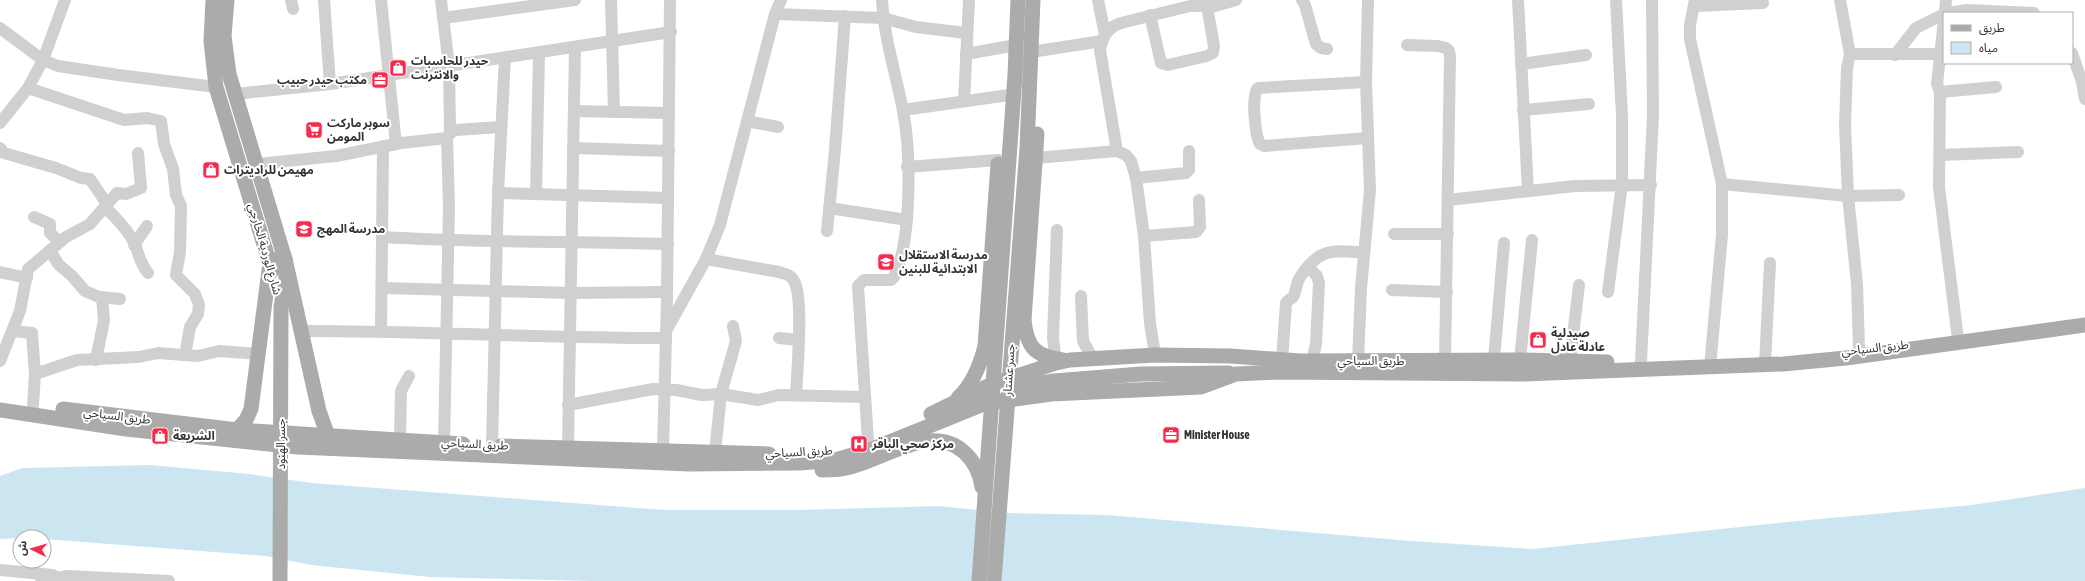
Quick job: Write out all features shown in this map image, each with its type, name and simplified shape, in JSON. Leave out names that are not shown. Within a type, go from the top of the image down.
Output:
[{"type":"main road","name":"شارع الوردية الخارجي","points":[[213,0],[211,41],[216,87],[269,257],[281,307]]},
{"type":"main road","name":"شارع الوردية الخارجي","points":[[227,0],[224,36],[225,55],[235,94],[258,164],[284,253],[286,280],[281,307]]},
{"type":"main road","points":[[1003,161],[1016,51],[1018,0]]},
{"type":"main road","points":[[1033,0],[1031,56],[1031,159],[1024,320],[1026,338],[1032,348],[1040,354],[1060,361]]},
{"type":"main road","points":[[944,408],[959,397],[968,387],[976,374],[985,346],[1009,95],[1016,51]]},
{"type":"main road","name":"جسر عشتار","points":[[994,581],[1005,426],[1031,159]]},
{"type":"main road","name":"جسر عشتار","points":[[979,581],[1003,161]]},
{"type":"main road","points":[[237,430],[246,420],[251,409],[259,354],[269,257],[276,258],[284,253],[319,410],[328,436]]},
{"type":"main road","name":"جسر الهنود","points":[[280,581],[281,307]]},
{"type":"main road","name":"طريق السياحي","points":[[135,424],[492,446],[568,447],[662,457],[689,464],[778,464],[835,460],[870,450],[986,403],[1051,394],[1201,387],[1227,376],[1244,373],[1522,374],[1768,364],[1846,358],[2085,325]]},
{"type":"main road","name":"طريق السياحي","points":[[1768,364],[1860,349],[1958,339],[1978,339]]},
{"type":"main road","name":"طريق السياحي","points":[[1060,361],[1155,355],[1230,356],[1312,361],[1520,360],[1641,362],[1686,367]]},
{"type":"main road","points":[[944,408],[990,385],[1060,361]]},
{"type":"main road","points":[[1005,426],[1010,402],[1022,389],[1029,385],[1066,380],[1141,374],[1244,373]]},
{"type":"main road","name":"طريق السياحي","points":[[0,403],[33,406],[116,422]]},
{"type":"main road","name":"طريق السياحي","points":[[0,410],[135,424],[298,447],[662,457],[715,453],[818,453],[868,441],[944,408]]},
{"type":"main road","points":[[689,464],[831,470],[846,468],[915,444],[928,441],[948,442],[960,448],[977,467],[981,480],[984,510]]},
{"type":"street","points":[[0,122],[28,88],[43,60],[65,0]]},
{"type":"street","points":[[324,0],[330,84]]},
{"type":"street","points":[[381,0],[396,144]]},
{"type":"street","points":[[440,0],[449,66],[444,443]]},
{"type":"street","points":[[443,18],[575,0]]},
{"type":"street","points":[[611,0],[614,112]]},
{"type":"street","points":[[662,457],[668,244],[671,32],[670,0]]},
{"type":"street","points":[[666,334],[706,259],[720,225],[775,14],[781,0]]},
{"type":"street","points":[[868,441],[858,286],[864,280],[891,280],[894,277],[904,243],[907,220],[907,167],[903,110],[883,18],[882,0]]},
{"type":"street","points":[[964,101],[966,33],[969,0]]},
{"type":"street","points":[[1098,0],[1104,38]]},
{"type":"street","points":[[1116,151],[1100,50],[1104,38],[1113,25],[1190,6],[1207,6],[1236,0]]},
{"type":"street","points":[[1302,0],[1305,5],[1316,44],[1321,48],[1327,49]]},
{"type":"street","points":[[1358,361],[1364,253],[1370,190],[1366,82],[1368,0]]},
{"type":"street","points":[[1518,0],[1528,191]]},
{"type":"street","points":[[1608,292],[1622,184],[1622,116],[1616,0]]},
{"type":"street","points":[[1641,362],[1651,185],[1654,88],[1652,0]]},
{"type":"street","points":[[1840,0],[1850,54],[1847,68],[1845,125],[1848,196],[1857,284],[1860,349]]},
{"type":"street","points":[[1945,12],[1946,0]]},
{"type":"street","points":[[1710,367],[1722,235],[1722,184],[1690,39],[1690,25],[1694,3],[1763,3]]},
{"type":"street","points":[[1150,15],[1160,60],[1163,65],[1168,65],[1207,56],[1213,53],[1214,46],[1207,6]]},
{"type":"street","points":[[1952,12],[1967,10],[2012,12]]},
{"type":"street","points":[[775,14],[883,18],[916,27],[966,33]]},
{"type":"street","points":[[1895,55],[1916,28],[1943,14]]},
{"type":"street","points":[[827,231],[845,16]]},
{"type":"street","points":[[0,28],[43,60],[58,66],[216,87]]},
{"type":"street","points":[[1943,28],[1937,84],[1940,92],[1941,155],[1939,187],[1958,339]]},
{"type":"street","points":[[235,94],[330,84],[539,52],[575,48],[671,32]]},
{"type":"street","points":[[1031,56],[1104,38]]},
{"type":"street","points":[[1407,45],[1438,46],[1449,51],[1448,234],[1445,361]]},
{"type":"street","points":[[568,447],[575,48]]},
{"type":"street","points":[[966,54],[1016,51]]},
{"type":"street","points":[[536,194],[539,52]]},
{"type":"street","points":[[1850,54],[1940,54]]},
{"type":"street","points":[[1521,64],[1586,55]]},
{"type":"street","points":[[2073,56],[2082,82],[2085,100]]},
{"type":"street","points":[[492,446],[498,193],[505,58]]},
{"type":"street","points":[[1366,82],[1258,88],[1255,95],[1256,132],[1260,144],[1264,146],[1368,138]]},
{"type":"street","points":[[1940,92],[1996,86]]},
{"type":"street","points":[[28,88],[124,120],[147,118],[161,121],[164,144],[173,169],[176,195],[181,206],[180,252],[176,275],[195,294],[199,305],[198,314],[190,327],[185,355]]},
{"type":"street","points":[[903,110],[1009,95]]},
{"type":"street","points":[[1523,110],[1589,104]]},
{"type":"street","points":[[574,111],[669,113]]},
{"type":"street","points":[[747,121],[778,127]]},
{"type":"street","points":[[258,164],[336,156],[383,146],[448,136],[455,130],[501,127]]},
{"type":"street","points":[[381,331],[383,146]]},
{"type":"street","points":[[0,148],[4,153],[56,168],[81,178],[90,179],[106,206],[119,222],[134,245],[139,262],[148,273]]},
{"type":"street","points":[[573,148],[669,151]]},
{"type":"street","points":[[1031,159],[1116,151],[1126,154],[1136,178],[1144,236],[1150,323],[1155,355]]},
{"type":"street","points":[[1136,178],[1186,173],[1189,170],[1189,151]]},
{"type":"street","points":[[1941,155],[2018,152]]},
{"type":"street","points":[[0,361],[20,311],[28,269],[60,242],[90,224],[117,193],[126,194],[141,188],[138,153]]},
{"type":"street","points":[[907,167],[1003,161]]},
{"type":"street","points":[[1448,200],[1528,191],[1622,184],[1651,185]]},
{"type":"street","points":[[1722,184],[1848,196],[1899,195]]},
{"type":"street","points":[[498,193],[668,198]]},
{"type":"street","points":[[1144,236],[1196,232],[1200,228],[1199,200]]},
{"type":"street","points":[[829,208],[907,220]]},
{"type":"street","points":[[34,216],[50,224],[50,233],[60,242]]},
{"type":"street","points":[[134,245],[147,226]]},
{"type":"street","points":[[1057,230],[1053,338],[1060,361]]},
{"type":"street","points":[[1394,234],[1448,234]]},
{"type":"street","points":[[383,237],[447,241],[498,240],[668,244]]},
{"type":"street","points":[[1520,360],[1532,240]]},
{"type":"street","points":[[1494,360],[1504,243]]},
{"type":"street","points":[[50,250],[58,264],[72,276],[85,291],[102,297],[120,300]]},
{"type":"street","points":[[1282,360],[1286,303],[1293,296],[1297,283],[1308,267],[1329,251],[1342,250],[1364,253]]},
{"type":"street","points":[[706,259],[789,275],[794,282],[798,292],[799,340],[796,395]]},
{"type":"street","points":[[1768,364],[1770,263]]},
{"type":"street","points":[[1308,267],[1317,276],[1319,283],[1316,344],[1312,361]]},
{"type":"street","points":[[0,272],[27,278]]},
{"type":"street","points":[[1570,361],[1579,285]]},
{"type":"street","points":[[382,288],[496,292],[667,292]]},
{"type":"street","points":[[1392,290],[1447,292]]},
{"type":"street","points":[[1081,296],[1084,341],[1093,359]]},
{"type":"street","points":[[96,360],[104,320],[102,297]]},
{"type":"street","points":[[715,453],[721,394],[726,370],[735,351],[736,341],[733,326]]},
{"type":"street","points":[[13,331],[32,334],[35,374],[33,406]]},
{"type":"street","points":[[301,332],[381,331],[445,335],[571,338],[666,334]]},
{"type":"street","points":[[779,338],[799,340]]},
{"type":"street","points":[[35,374],[63,363],[139,357],[158,353],[198,356],[219,351],[259,354]]},
{"type":"street","points":[[400,440],[401,391],[410,376]]},
{"type":"street","points":[[568,406],[637,392],[665,389],[702,394],[721,394],[758,400],[779,395],[864,396]]},
{"type":"street","points":[[0,570],[96,579],[169,581]]},
{"type":"street","points":[[41,581],[67,576]]},
{"type":"water","points":[[150,465],[249,474],[312,483],[664,510],[799,510],[939,506],[1007,513],[1107,515],[1411,541],[1533,549],[1787,522],[1972,505],[2085,488],[2085,581],[592,581],[430,577],[311,565],[266,556],[52,540],[52,529],[12,529],[12,538],[0,539],[0,476],[22,468]]},
{"type":"place","name":"حيدر للحاسبات والانترنت","points":[[398,68]]},
{"type":"place","name":"مكتب حيدر حبيب","points":[[380,80]]},
{"type":"place","name":"سوبر ماركت المومن","points":[[314,130]]},
{"type":"place","name":"مهيمن للراديترات","points":[[211,170]]},
{"type":"place","name":"مدرسة المهج","points":[[304,229]]},
{"type":"place","name":"مدرسة الاستقلال الابتدائية للبنين","points":[[886,262]]},
{"type":"place","name":"صيدلية عادلة عادل","points":[[1538,340]]},
{"type":"place","name":"Minister House","points":[[1171,435]]},
{"type":"place","name":"الشريعة","points":[[160,436]]},
{"type":"place","name":"مركز صحي الباقر","points":[[859,444]]}]
